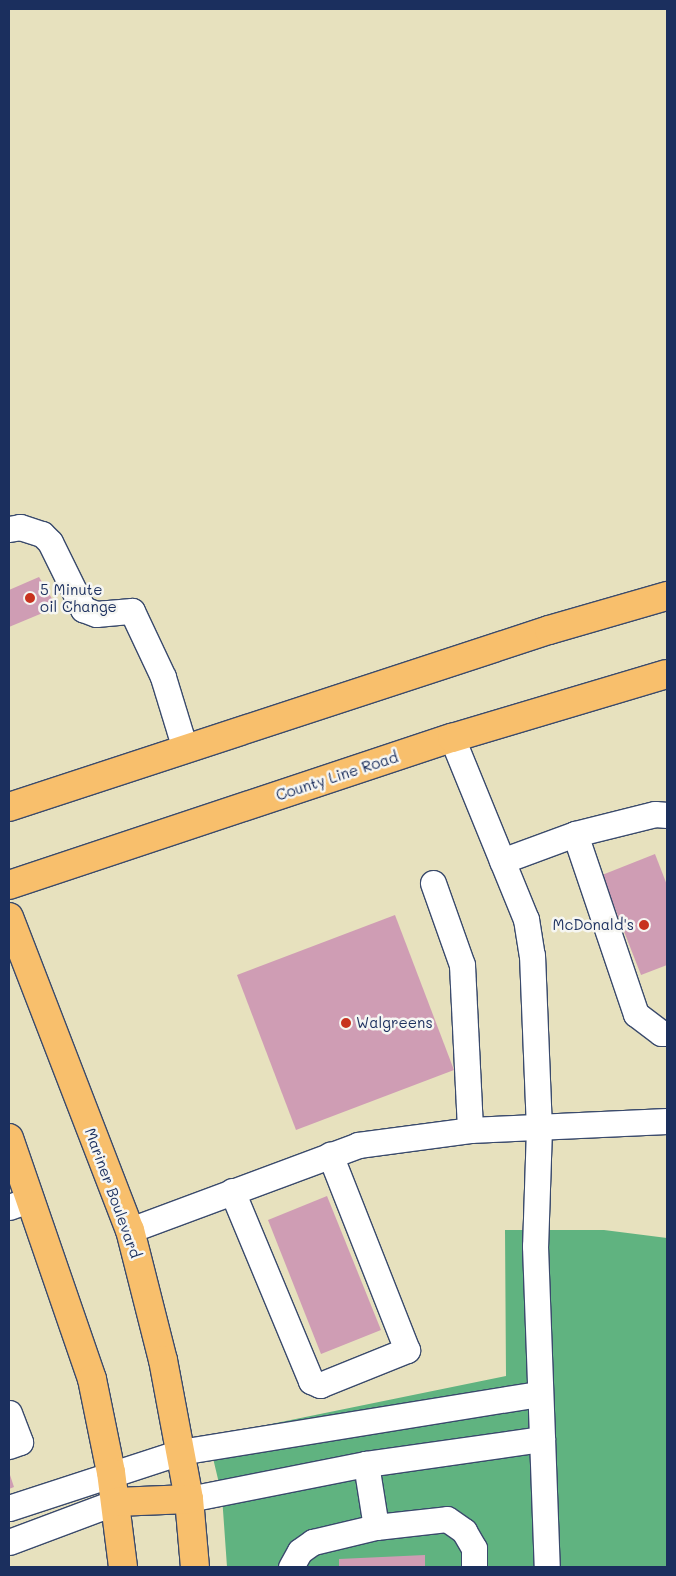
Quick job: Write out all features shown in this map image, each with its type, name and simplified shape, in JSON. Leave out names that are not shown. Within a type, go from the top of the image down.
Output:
[{"type":"main road","points":[[9,807],[548,630],[667,596]]},
{"type":"main road","name":"County Line Road","points":[[9,885],[452,738],[667,674]]},
{"type":"main road","name":"Mariner Boulevard","points":[[9,917],[130,1230],[163,1360],[189,1499],[195,1567]]},
{"type":"main road","points":[[9,1138],[20,1203],[92,1379],[116,1502],[123,1567]]},
{"type":"main road","points":[[116,1502],[189,1499]]},
{"type":"street","points":[[9,529],[20,527],[42,534],[50,542],[82,609],[96,614],[132,611],[163,677],[185,749]]},
{"type":"street","points":[[452,738],[526,919],[532,955],[539,1128],[535,1246],[539,1394],[547,1567]]},
{"type":"street","points":[[502,861],[575,834],[663,813]]},
{"type":"street","points":[[575,834],[636,1014],[661,1033],[667,1033]]},
{"type":"street","points":[[433,883],[462,965],[470,1130]]},
{"type":"street","points":[[130,1230],[358,1145],[470,1130],[667,1121]]},
{"type":"street","points":[[232,1191],[311,1381],[320,1385],[407,1350],[330,1155]]},
{"type":"street","points":[[9,1508],[111,1472],[180,1452],[539,1394]]},
{"type":"street","points":[[9,1413],[20,1442],[9,1446]]},
{"type":"street","points":[[189,1499],[366,1464],[542,1439]]},
{"type":"street","points":[[366,1464],[376,1527]]},
{"type":"street","points":[[9,1542],[116,1502]]},
{"type":"street","points":[[291,1567],[300,1551],[313,1542],[376,1527],[447,1520],[464,1531],[474,1548],[474,1567]]},
{"type":"green space","points":[[505,1230],[604,1230],[667,1238],[667,1567],[227,1567],[222,1496],[208,1437],[506,1376]]},
{"type":"building","name":"5 Minute oil Change","points":[[39,577],[57,607],[9,627],[9,590]]},
{"type":"building","name":"McDonald's","points":[[655,854],[667,885],[667,965],[641,975],[602,875]]},
{"type":"building","name":"Walgreens","points":[[395,915],[454,1070],[296,1130],[237,975]]},
{"type":"building","points":[[327,1196],[381,1330],[321,1354],[268,1220]]},
{"type":"building","points":[[9,1472],[14,1487],[9,1489]]},
{"type":"building","points":[[425,1555],[425,1567],[339,1567],[339,1559]]},
{"type":"place","name":"5 Minute oil Change","points":[[30,598]]},
{"type":"place","name":"McDonald's","points":[[644,925]]},
{"type":"place","name":"Walgreens","points":[[346,1023]]}]
